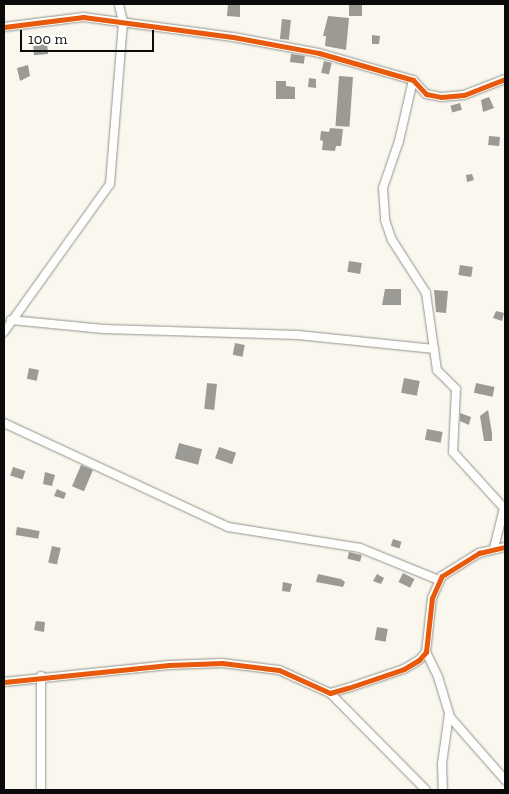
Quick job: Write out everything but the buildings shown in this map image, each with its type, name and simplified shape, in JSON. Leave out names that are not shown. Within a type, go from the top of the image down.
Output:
[{"type":"street","points":[[4,332],[110,184],[123,22],[119,4]]},
{"type":"street","points":[[4,27],[84,17],[319,52],[413,80],[426,94],[454,98],[505,79]]},
{"type":"street","points":[[413,80],[399,140],[383,188],[383,204],[392,240],[426,293],[438,370],[457,393],[452,452],[504,508],[494,548]]},
{"type":"street","points":[[11,320],[95,329],[298,335],[434,349]]},
{"type":"street","points":[[4,423],[228,527],[360,548],[439,580]]},
{"type":"street","points":[[443,790],[442,764],[449,716],[441,683],[426,652],[432,598],[439,580],[456,565],[494,548],[505,546]]},
{"type":"street","points":[[330,693],[404,668],[426,652]]},
{"type":"street","points":[[4,682],[41,676],[222,663],[279,670],[330,693],[426,790]]},
{"type":"street","points":[[41,676],[41,790]]},
{"type":"street","points":[[449,716],[505,780]]},
{"type":"cycle path","points":[[4,27],[83,17],[233,37],[319,53],[413,80],[426,94],[441,97],[464,95],[505,79]]},
{"type":"cycle path","points":[[4,682],[169,665],[222,663],[279,670],[330,693],[404,669],[419,660],[426,652],[432,598],[442,576],[479,553],[505,547]]}]
